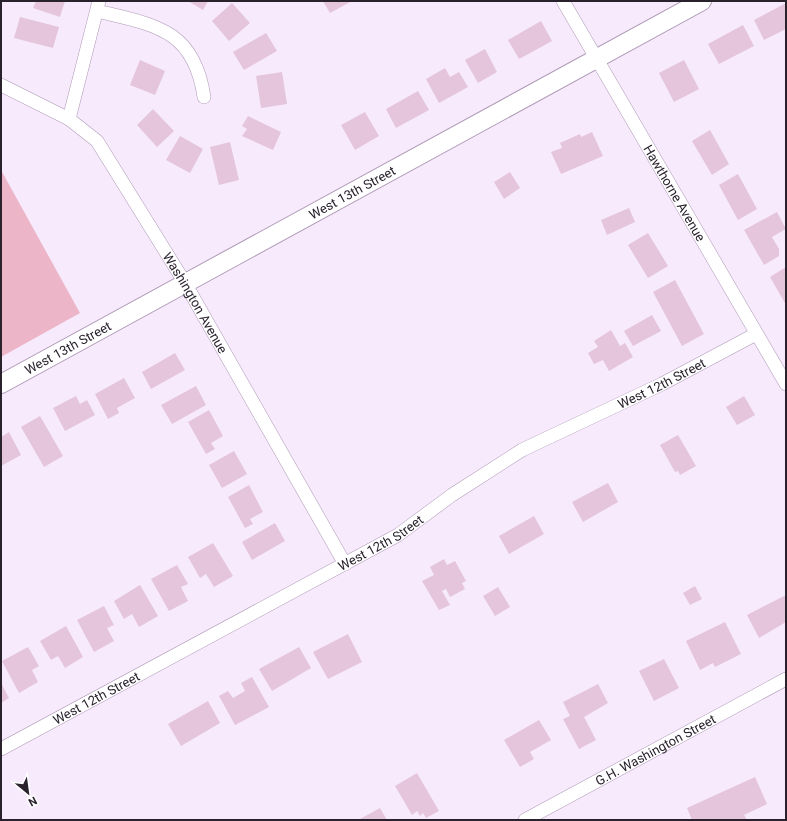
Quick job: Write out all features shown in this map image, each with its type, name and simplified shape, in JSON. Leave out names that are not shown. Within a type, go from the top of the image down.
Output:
[{"type":"street","name":"Hawthorne Avenue","points":[[564,1],[596,59],[786,384]]},
{"type":"street","name":"West 13th Street","points":[[1,384],[702,1]]},
{"type":"street","points":[[69,118],[98,6],[153,26],[170,35],[181,44],[194,61],[201,77],[204,98]]},
{"type":"street","name":"Washington Avenue","points":[[1,85],[69,118],[97,141],[185,283],[345,564]]},
{"type":"street","name":"West 12th Street","points":[[1,749],[398,535],[452,495],[522,450],[662,384],[756,334]]},
{"type":"street","name":"G.H. Washington Street","points":[[525,820],[786,679]]},
{"type":"shaded area","points":[[1,170],[80,313],[1,357]]},
{"type":"building","points":[[36,1],[65,1],[60,17],[33,8]]},
{"type":"building","points":[[188,1],[208,1],[203,10]]},
{"type":"building","points":[[323,1],[352,1],[330,13]]},
{"type":"building","points":[[232,3],[250,23],[229,41],[212,21]]},
{"type":"building","points":[[786,3],[786,29],[764,40],[754,20]]},
{"type":"building","points":[[20,17],[59,27],[53,48],[14,38]]},
{"type":"building","points":[[541,21],[552,41],[519,59],[508,40]]},
{"type":"building","points":[[743,25],[754,46],[719,64],[708,44]]},
{"type":"building","points":[[266,33],[277,51],[244,70],[233,52]]},
{"type":"building","points":[[485,49],[497,72],[478,83],[465,60]]},
{"type":"building","points":[[140,60],[165,71],[155,95],[130,85]]},
{"type":"building","points":[[684,60],[699,89],[674,102],[659,73]]},
{"type":"building","points":[[445,68],[450,77],[459,72],[468,87],[439,103],[426,79]]},
{"type":"building","points":[[282,72],[287,104],[261,108],[256,76]]},
{"type":"building","points":[[418,91],[429,110],[396,128],[386,109]]},
{"type":"building","points":[[153,109],[174,131],[157,147],[137,125]]},
{"type":"building","points":[[365,112],[379,136],[355,150],[341,125]]},
{"type":"building","points":[[248,116],[281,132],[273,150],[242,136],[247,129],[242,126]]},
{"type":"building","points":[[710,130],[729,164],[712,175],[692,141]]},
{"type":"building","points":[[592,132],[603,156],[561,174],[551,152],[562,148],[560,143],[580,134],[581,137]]},
{"type":"building","points":[[180,136],[203,149],[190,173],[166,160]]},
{"type":"building","points":[[230,142],[239,180],[219,185],[210,147]]},
{"type":"building","points":[[510,172],[520,188],[504,199],[494,182]]},
{"type":"building","points":[[738,174],[757,209],[738,220],[719,185]]},
{"type":"building","points":[[629,208],[635,222],[607,235],[601,220]]},
{"type":"building","points":[[777,212],[786,229],[772,237],[779,249],[779,256],[764,265],[744,230]]},
{"type":"building","points":[[648,233],[668,266],[648,278],[628,245]]},
{"type":"building","points":[[786,267],[786,305],[770,277]]},
{"type":"building","points":[[675,280],[704,334],[682,346],[653,292]]},
{"type":"building","points":[[652,315],[661,331],[633,346],[624,331]]},
{"type":"building","points":[[611,330],[620,346],[625,343],[633,357],[609,371],[603,360],[594,364],[588,353],[598,347],[594,341]]},
{"type":"building","points":[[175,353],[185,370],[151,389],[142,372]]},
{"type":"building","points":[[124,378],[135,398],[117,408],[119,413],[108,419],[95,394]]},
{"type":"building","points":[[196,386],[206,405],[172,424],[161,405]]},
{"type":"building","points":[[76,396],[80,404],[87,400],[95,415],[65,431],[53,408]]},
{"type":"building","points":[[744,396],[755,415],[737,425],[726,407]]},
{"type":"building","points":[[209,410],[223,436],[211,443],[215,449],[206,454],[188,422]]},
{"type":"building","points":[[40,416],[63,456],[44,467],[21,427]]},
{"type":"building","points":[[9,432],[21,455],[1,466],[1,437]]},
{"type":"building","points":[[678,435],[696,466],[680,475],[678,471],[675,472],[660,445]]},
{"type":"building","points":[[234,451],[247,474],[222,488],[209,465]]},
{"type":"building","points":[[608,483],[618,502],[583,522],[572,502]]},
{"type":"building","points":[[249,485],[263,512],[250,519],[253,524],[245,528],[228,497]]},
{"type":"building","points":[[534,516],[544,534],[509,554],[499,536]]},
{"type":"building","points":[[275,523],[285,541],[252,560],[242,542]]},
{"type":"building","points":[[213,543],[233,576],[214,587],[206,574],[200,578],[188,557]]},
{"type":"building","points":[[444,559],[447,565],[455,561],[466,581],[462,583],[465,589],[450,597],[446,589],[442,591],[450,605],[439,610],[422,581],[434,575],[430,567]]},
{"type":"building","points":[[177,565],[188,584],[181,587],[188,601],[169,611],[151,579]]},
{"type":"building","points":[[140,585],[158,616],[139,627],[132,614],[124,619],[114,601]]},
{"type":"building","points":[[695,586],[702,599],[690,605],[683,593]]},
{"type":"building","points":[[498,587],[510,607],[495,616],[483,596]]},
{"type":"building","points":[[786,595],[786,622],[759,638],[747,615]]},
{"type":"building","points":[[104,606],[114,625],[107,628],[114,641],[94,652],[77,620]]},
{"type":"building","points":[[725,622],[741,654],[715,667],[713,663],[700,670],[686,641]]},
{"type":"building","points":[[66,626],[83,657],[65,668],[58,656],[51,660],[40,641]]},
{"type":"building","points":[[348,634],[362,662],[328,679],[313,652]]},
{"type":"building","points":[[28,647],[39,666],[32,670],[38,682],[19,693],[2,661]]},
{"type":"building","points":[[299,647],[311,668],[272,691],[259,669]]},
{"type":"building","points":[[664,659],[679,688],[654,701],[639,671]]},
{"type":"building","points":[[252,677],[269,707],[235,725],[219,696],[228,691],[233,698],[245,691],[241,683]]},
{"type":"building","points":[[1,683],[9,698],[1,703]]},
{"type":"building","points":[[598,684],[608,703],[584,717],[596,740],[579,749],[563,719],[570,716],[563,702]]},
{"type":"building","points":[[208,701],[220,723],[181,746],[168,724]]},
{"type":"building","points":[[539,720],[551,740],[530,752],[534,759],[520,767],[504,740]]},
{"type":"building","points":[[417,773],[439,811],[426,818],[423,813],[420,816],[417,811],[412,815],[395,786]]},
{"type":"building","points":[[755,777],[767,804],[744,815],[747,820],[692,820],[687,808]]},
{"type":"building","points":[[380,808],[387,820],[358,820]]}]
